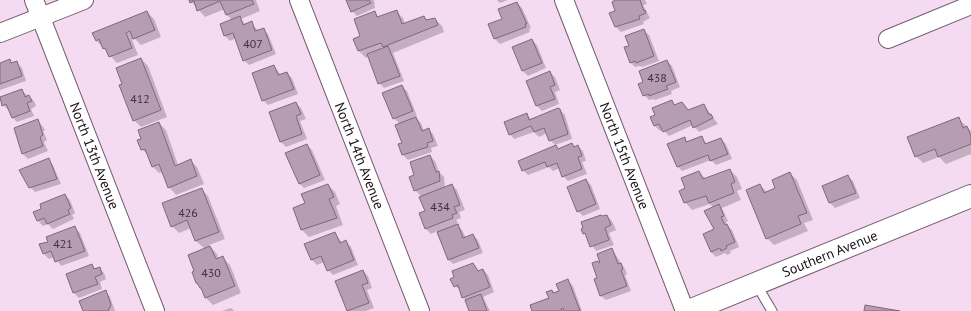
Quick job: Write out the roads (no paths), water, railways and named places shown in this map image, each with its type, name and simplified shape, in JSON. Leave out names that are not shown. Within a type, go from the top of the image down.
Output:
[{"type":"street","name":"North 13th Avenue","points":[[34,0],[155,311]]},
{"type":"street","points":[[0,33],[84,0]]},
{"type":"street","name":"North 14th Avenue","points":[[299,0],[420,311]]},
{"type":"street","name":"North 15th Avenue","points":[[564,0],[685,311]]},
{"type":"street","points":[[888,39],[971,5]]},
{"type":"street","name":"Southern Avenue","points":[[689,311],[971,196]]},
{"type":"lane","points":[[756,284],[772,311]]}]
